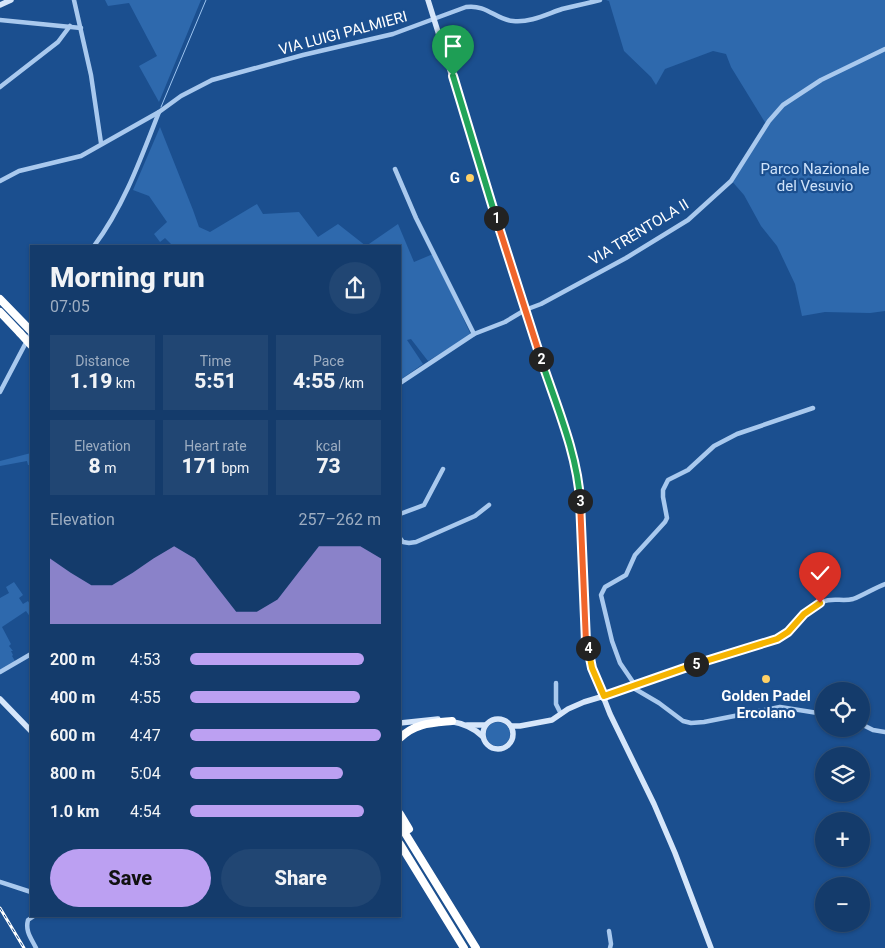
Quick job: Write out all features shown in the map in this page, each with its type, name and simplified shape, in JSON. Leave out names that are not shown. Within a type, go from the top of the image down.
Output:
[{"type":"highway","points":[[0,299],[30,330]]},
{"type":"highway","points":[[0,312],[30,344]]},
{"type":"highway","points":[[401,737],[415,727],[428,723],[452,721]]},
{"type":"highway","points":[[401,816],[426,859],[435,882]]},
{"type":"highway","points":[[401,827],[476,948]]},
{"type":"highway","points":[[401,846],[464,948]]},
{"type":"main road","points":[[0,4],[10,0]]},
{"type":"main road","points":[[428,0],[567,439],[579,488],[586,642],[592,668],[610,714],[661,820],[711,948]]},
{"type":"main road","points":[[511,726],[552,720],[584,702],[604,696]]},
{"type":"main road","points":[[0,700],[30,730]]},
{"type":"main road","points":[[401,723],[439,719],[463,724],[486,725]]},
{"type":"main road","points":[[482,736],[486,725],[496,719],[507,722],[511,726],[513,734]]},
{"type":"main road","points":[[463,724],[478,732],[488,746],[498,749],[508,745],[513,734],[520,726]]},
{"type":"street","points":[[74,0],[81,28],[101,144]]},
{"type":"street","name":"VIA LUIGI PALMIERI","points":[[0,181],[19,171],[82,156],[159,112],[181,96],[212,80],[302,55],[393,34],[466,7],[476,6],[508,20],[519,21],[600,0]]},
{"type":"street","points":[[0,20],[81,28]]},
{"type":"street","points":[[0,87],[58,42],[70,26]]},
{"type":"street","name":"VIA TRENTOLA II","points":[[401,382],[474,334],[505,322],[525,310],[541,304],[626,258],[688,220],[732,181],[770,121],[783,105],[821,80],[885,49]]},
{"type":"street","points":[[95,245],[125,197],[159,112]]},
{"type":"street","points":[[395,169],[416,218],[474,334]]},
{"type":"street","points":[[0,392],[30,330]]},
{"type":"street","points":[[813,408],[737,434],[714,446],[688,470],[668,480],[663,490],[667,518],[665,522],[635,555],[626,576],[605,587],[601,595],[612,641],[620,663],[632,686],[683,721],[704,722],[780,707],[815,713]]},
{"type":"street","points":[[401,514],[424,505],[443,469]]},
{"type":"street","points":[[401,539],[403,542],[416,542],[475,516],[489,505]]},
{"type":"street","points":[[604,696],[679,669],[777,639],[788,632],[804,614],[820,603],[832,598],[851,599],[885,584]]},
{"type":"street","points":[[0,672],[30,655]]},
{"type":"street","points":[[556,684],[556,704],[561,714]]},
{"type":"street","points":[[870,728],[885,732]]},
{"type":"street","points":[[0,882],[30,892]]},
{"type":"street","points":[[32,917],[28,920],[27,926],[28,933],[36,948]]},
{"type":"street","points":[[609,931],[610,948]]},
{"type":"green space","points":[[105,0],[201,0],[159,102],[139,66],[157,56],[129,3],[108,6]]},
{"type":"green space","name":"Parco Nazionale del Vesuvio","points":[[606,0],[885,0],[885,311],[870,313],[825,312],[802,316],[795,284],[777,246],[761,226],[744,195],[730,179],[766,124],[731,67],[726,54],[713,51],[665,69],[656,85],[651,77],[624,51],[609,1]]},
{"type":"green space","points":[[160,127],[199,227],[210,232],[257,204],[263,214],[299,212],[318,237],[338,224],[365,245],[172,245],[165,238],[160,242],[154,234],[167,222],[149,196],[133,190]]},
{"type":"green space","points":[[398,224],[414,262],[433,254],[471,335],[428,361],[411,339],[407,340],[423,364],[401,379],[401,245],[367,245]]},
{"type":"green space","points":[[30,453],[30,465],[28,465],[27,461],[0,466],[0,461]]},
{"type":"green space","points":[[14,582],[23,595],[19,598],[23,604],[28,601],[30,604],[30,617],[26,611],[2,627],[11,644],[9,646],[13,651],[11,651],[15,661],[0,671],[0,598],[9,593],[6,587]]},
{"type":"green space","points":[[498,722],[503,723],[509,729],[509,739],[503,745],[498,746],[493,745],[487,739],[486,734],[487,729],[493,723]]},
{"type":"waterway","points":[[161,107],[206,0]]},
{"type":"railway","points":[[0,908],[24,948]]},
{"type":"place","name":"G","points":[[470,178]]},
{"type":"place","name":"Golden Padel Ercolano","points":[[766,679]]},
{"type":"route","points":[[453,76],[567,439],[579,488],[586,642],[592,668],[604,696],[679,669],[777,639],[788,632],[804,614],[820,603]]}]
